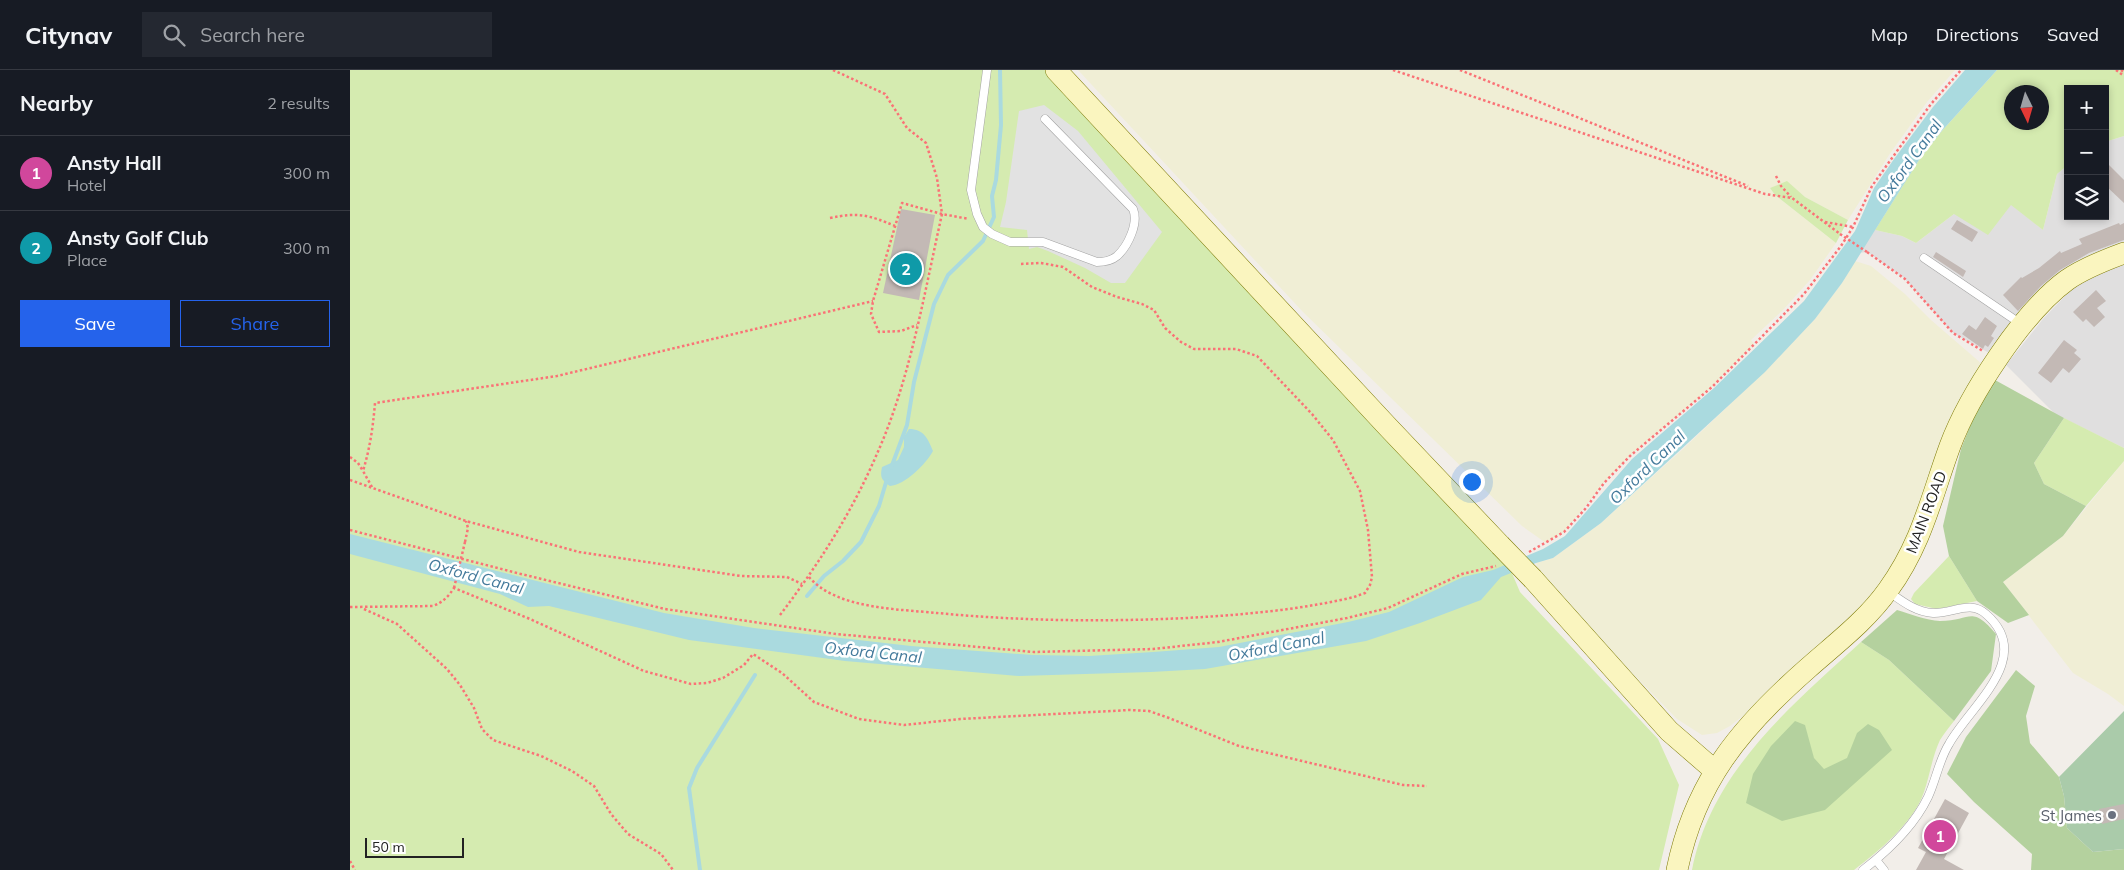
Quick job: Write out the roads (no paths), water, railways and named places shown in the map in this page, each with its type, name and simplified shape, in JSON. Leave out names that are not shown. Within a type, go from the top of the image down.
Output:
[{"type":"main road","points":[[1056,70],[1387,426],[1500,554],[1533,579],[1668,731],[1714,770]]},
{"type":"main road","name":"MAIN ROAD","points":[[1677,870],[1688,828],[1702,793],[1714,770],[1758,715],[1850,631],[1888,591],[1906,563],[1925,524],[1958,428],[1997,360],[2023,325],[2046,299],[2068,279],[2098,263],[2124,253]]},
{"type":"lane","points":[[987,70],[971,190],[977,214],[983,227],[992,234],[1010,242],[1043,242],[1053,244],[1098,262],[1107,262],[1116,256],[1132,232],[1135,224],[1133,209],[1045,119]]},
{"type":"lane","points":[[1924,258],[2023,325]]},
{"type":"lane","points":[[1863,870],[1876,860],[1918,815],[1929,795],[1949,743],[2002,670],[2005,650],[2002,631],[1979,608],[1972,606],[1935,613],[1923,611],[1911,607],[1888,591]]},
{"type":"lane","points":[[1876,860],[1884,870]]},
{"type":"water","name":"Oxford Canal","points":[[1965,70],[1997,70],[1940,133],[1919,160],[1842,283],[1815,319],[1765,372],[1601,523],[1553,558],[1501,577],[1481,600],[1366,641],[1205,669],[1019,676],[845,661],[689,640],[549,606],[528,607],[500,594],[350,554],[350,534],[664,613],[754,628],[911,646],[1033,655],[1089,656],[1219,647],[1348,622],[1389,612],[1463,577],[1493,570],[1543,549],[1565,536],[1632,459],[1714,388],[1804,301],[1855,231],[1874,188],[1894,159],[1933,107]]},
{"type":"water","points":[[909,429],[922,433],[933,451],[925,462],[908,478],[896,485],[890,486],[882,478],[882,467],[898,460],[904,447],[904,437]]},
{"type":"waterway","points":[[891,468],[907,425],[914,382],[934,304],[948,275],[983,241],[994,217],[992,196],[996,180],[1001,125],[1000,70]]},
{"type":"waterway","points":[[807,596],[824,576],[843,561],[861,542],[879,506],[887,479]]},
{"type":"waterway","points":[[700,870],[689,788],[697,768],[755,675]]},
{"type":"place","name":"Ansty Golf Club","points":[[906,269]]},
{"type":"place","name":"St James","points":[[2112,815]]},
{"type":"place","name":"Ansty Hall","points":[[1940,836]]}]
